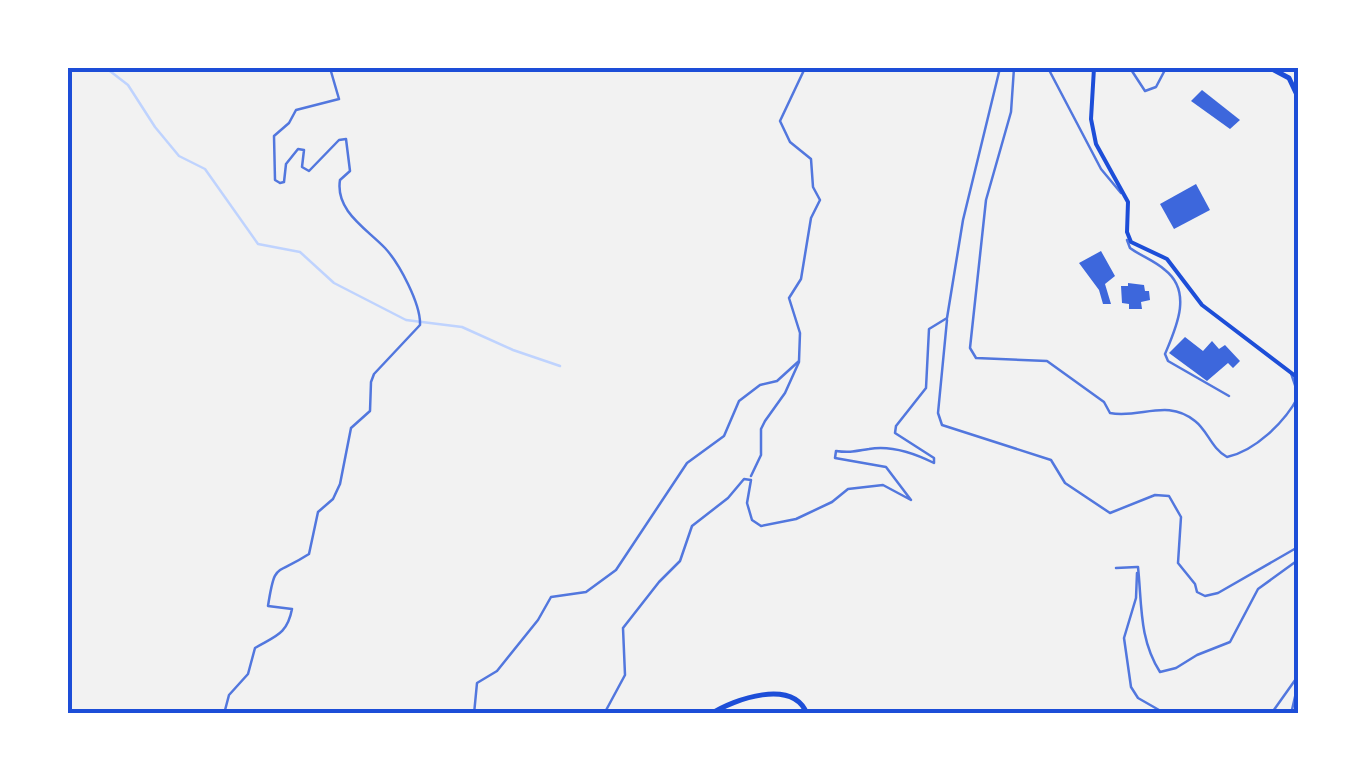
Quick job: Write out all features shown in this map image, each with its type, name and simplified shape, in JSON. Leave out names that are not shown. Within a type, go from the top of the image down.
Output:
[{"type":"highway","points":[[1270,68],[1288,78],[1298,97]]},
{"type":"highway","points":[[1298,132],[1298,146]]},
{"type":"highway","points":[[711,714],[730,701],[770,695],[792,697],[803,704],[806,714]]},
{"type":"highway","points":[[938,714],[952,714]]},
{"type":"main road","points":[[1094,68],[1091,119],[1096,144],[1128,202],[1128,238],[1134,246],[1167,259],[1202,305],[1298,378]]},
{"type":"street","points":[[224,714],[229,695],[248,674],[255,648],[276,640],[284,632],[292,609],[268,606],[273,576],[278,568],[309,554],[318,512],[333,499],[340,484],[351,428],[370,411],[374,374],[420,325],[421,315],[400,269],[382,245],[352,218],[340,193],[340,180],[350,171],[346,140],[339,140],[309,170],[302,167],[304,150],[298,149],[286,164],[284,182],[275,180],[274,136],[289,123],[296,110],[339,100],[330,68]]},
{"type":"street","points":[[806,68],[780,121],[790,142],[811,160],[813,186],[820,200],[811,218],[801,279],[789,298],[800,332],[799,360],[785,393],[762,429],[761,456],[750,478],[747,503],[752,520],[761,526],[796,519],[848,490],[883,485],[911,500],[886,466],[835,458],[836,451],[854,454],[871,448],[895,449],[934,464],[934,458],[895,433],[896,426],[926,388],[929,329],[947,318]]},
{"type":"street","points":[[1000,68],[963,220],[947,318],[938,413],[942,425],[1052,460],[1065,482],[1110,513],[1154,495],[1170,496],[1181,517],[1178,563],[1196,584],[1197,592],[1205,596],[1218,593],[1298,547]]},
{"type":"street","points":[[1014,68],[1011,112],[986,200],[979,252],[970,348],[976,358],[1047,362],[1104,402],[1110,414],[1127,416],[1149,409],[1174,410],[1196,422],[1217,451],[1227,456],[1240,454],[1288,416],[1298,396],[1290,373]]},
{"type":"street","points":[[1048,68],[1100,168],[1128,202]]},
{"type":"street","points":[[1130,68],[1145,91],[1156,87],[1166,68]]},
{"type":"street","points":[[1128,238],[1126,244],[1130,248],[1162,267],[1176,284],[1181,300],[1179,320],[1165,354],[1168,361],[1228,396]]},
{"type":"street","points":[[474,714],[476,683],[497,671],[541,615],[546,602],[557,594],[595,588],[616,570],[687,463],[724,436],[740,401],[760,385],[777,381],[799,360]]},
{"type":"street","points":[[604,714],[625,675],[623,628],[658,582],[680,561],[692,526],[728,498],[744,479],[750,478]]},
{"type":"street","points":[[1138,566],[1141,631],[1160,672],[1176,668],[1196,654],[1220,648],[1235,635],[1258,590],[1298,560]]},
{"type":"street","points":[[1116,568],[1138,566]]},
{"type":"street","points":[[1138,566],[1136,598],[1124,638],[1132,687],[1138,698],[1166,714]]},
{"type":"street","points":[[1271,714],[1298,676]]},
{"type":"street","points":[[1291,714],[1298,684]]},
{"type":"building","points":[[1202,90],[1240,120],[1230,129],[1191,101]]},
{"type":"building","points":[[1196,184],[1210,210],[1174,229],[1160,204]]},
{"type":"building","points":[[1101,251],[1115,276],[1105,284],[1111,304],[1103,304],[1099,290],[1079,263]]},
{"type":"building","points":[[1144,285],[1145,291],[1149,291],[1150,300],[1141,302],[1142,309],[1129,309],[1129,304],[1122,303],[1121,286]]},
{"type":"building","points":[[1185,337],[1203,351],[1212,341],[1219,349],[1225,345],[1240,361],[1233,368],[1228,363],[1207,381],[1169,353]]},
{"type":"waterway","points":[[106,68],[128,85],[179,156],[205,169],[258,244],[300,252],[334,283],[406,320],[462,327],[560,366]]}]
